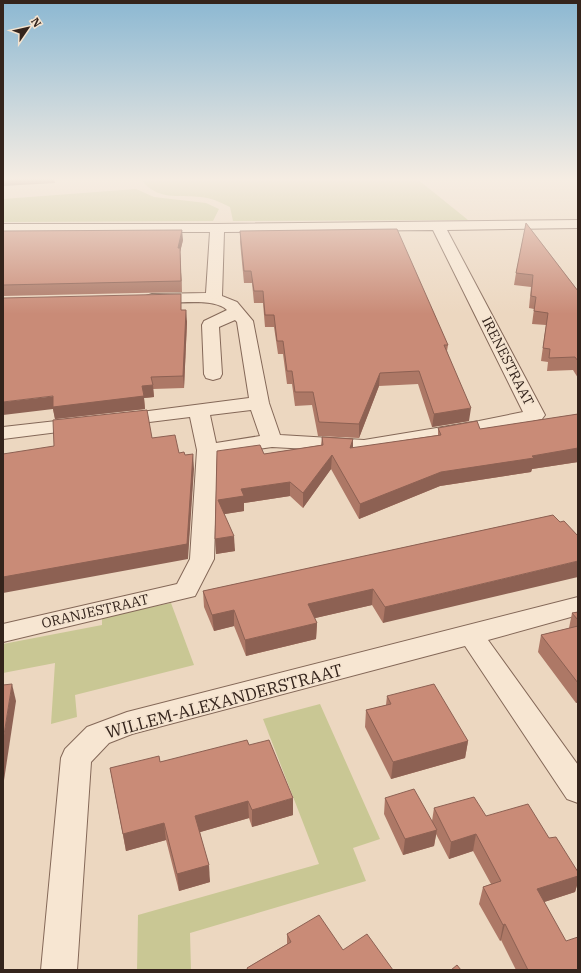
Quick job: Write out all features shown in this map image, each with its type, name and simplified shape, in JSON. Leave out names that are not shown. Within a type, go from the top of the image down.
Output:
[{"type":"street","points":[[3,228],[217,228],[578,224]]},
{"type":"street","name":"IRENESTRAAT","points":[[207,450],[272,441],[364,446],[479,427],[535,415],[438,226]]},
{"type":"street","points":[[214,298],[217,228]]},
{"type":"street","points":[[136,299],[214,298],[231,305],[245,321],[255,372],[259,403],[272,441]]},
{"type":"street","points":[[213,374],[210,325],[237,312]]},
{"type":"street","points":[[3,433],[259,403]]},
{"type":"street","points":[[199,410],[207,450]]},
{"type":"street","name":"ORANJESTRAAT","points":[[3,633],[186,590],[202,558],[207,450]]},
{"type":"street","name":"WILLEM-ALEXANDERSTRAAT","points":[[59,970],[76,758],[98,735],[127,724],[578,606]]},
{"type":"street","points":[[471,635],[578,790]]},
{"type":"shaded area","points":[[171,603],[194,665],[75,695],[77,717],[51,724],[55,663],[3,673],[3,644],[102,625],[102,617]]},
{"type":"shaded area","points":[[320,704],[380,839],[353,848],[366,881],[190,933],[191,970],[137,970],[138,915],[319,864],[263,719]]},
{"type":"building","points":[[526,223],[578,291],[578,361],[575,357],[549,358],[550,349],[543,348],[548,313],[534,311],[536,297],[531,296],[533,275],[516,273]]},
{"type":"building","points":[[397,229],[448,345],[444,345],[471,408],[434,414],[419,371],[380,373],[359,424],[319,422],[313,392],[295,392],[292,371],[287,371],[283,341],[277,341],[274,315],[265,315],[263,291],[254,291],[251,271],[244,271],[240,231]]},
{"type":"building","points":[[182,230],[178,248],[180,248],[181,281],[3,285],[3,231]]},
{"type":"building","points":[[181,294],[181,310],[186,310],[183,376],[151,377],[153,385],[142,386],[144,396],[53,407],[53,396],[3,402],[3,298]]},
{"type":"building","points":[[147,410],[152,438],[175,435],[179,453],[184,452],[185,455],[193,454],[187,544],[3,577],[3,454],[54,446],[53,420]]},
{"type":"building","points":[[578,414],[578,448],[532,456],[534,458],[441,472],[360,504],[332,455],[303,493],[290,482],[241,489],[244,496],[218,500],[234,536],[215,539],[217,451],[260,445],[264,454],[323,445],[322,437],[353,439],[350,448],[441,435],[438,428],[477,421],[480,429]]},
{"type":"building","points":[[553,515],[560,522],[564,521],[578,536],[578,561],[385,607],[373,589],[308,604],[317,623],[245,640],[234,610],[212,615],[203,591]]},
{"type":"building","points":[[578,612],[578,620],[572,613]]},
{"type":"building","points":[[578,626],[578,683],[541,635]]},
{"type":"building","points":[[12,684],[3,741],[3,685]]},
{"type":"building","points":[[434,684],[468,741],[393,762],[366,710],[391,704],[387,696]]},
{"type":"building","points":[[247,740],[249,745],[269,740],[293,798],[252,810],[248,801],[195,816],[209,865],[177,874],[164,823],[123,834],[110,768],[159,756],[160,762]]},
{"type":"building","points":[[414,789],[437,830],[405,839],[385,798]]},
{"type":"building","points":[[474,797],[486,816],[528,804],[549,838],[556,837],[578,872],[578,876],[537,889],[566,941],[578,937],[578,970],[528,970],[505,924],[503,925],[483,887],[501,881],[476,834],[451,842],[434,808]]},
{"type":"building","points":[[319,915],[343,950],[367,934],[393,970],[248,970],[247,968],[291,942],[287,934]]},
{"type":"building","points":[[457,965],[461,970],[451,970]]}]
